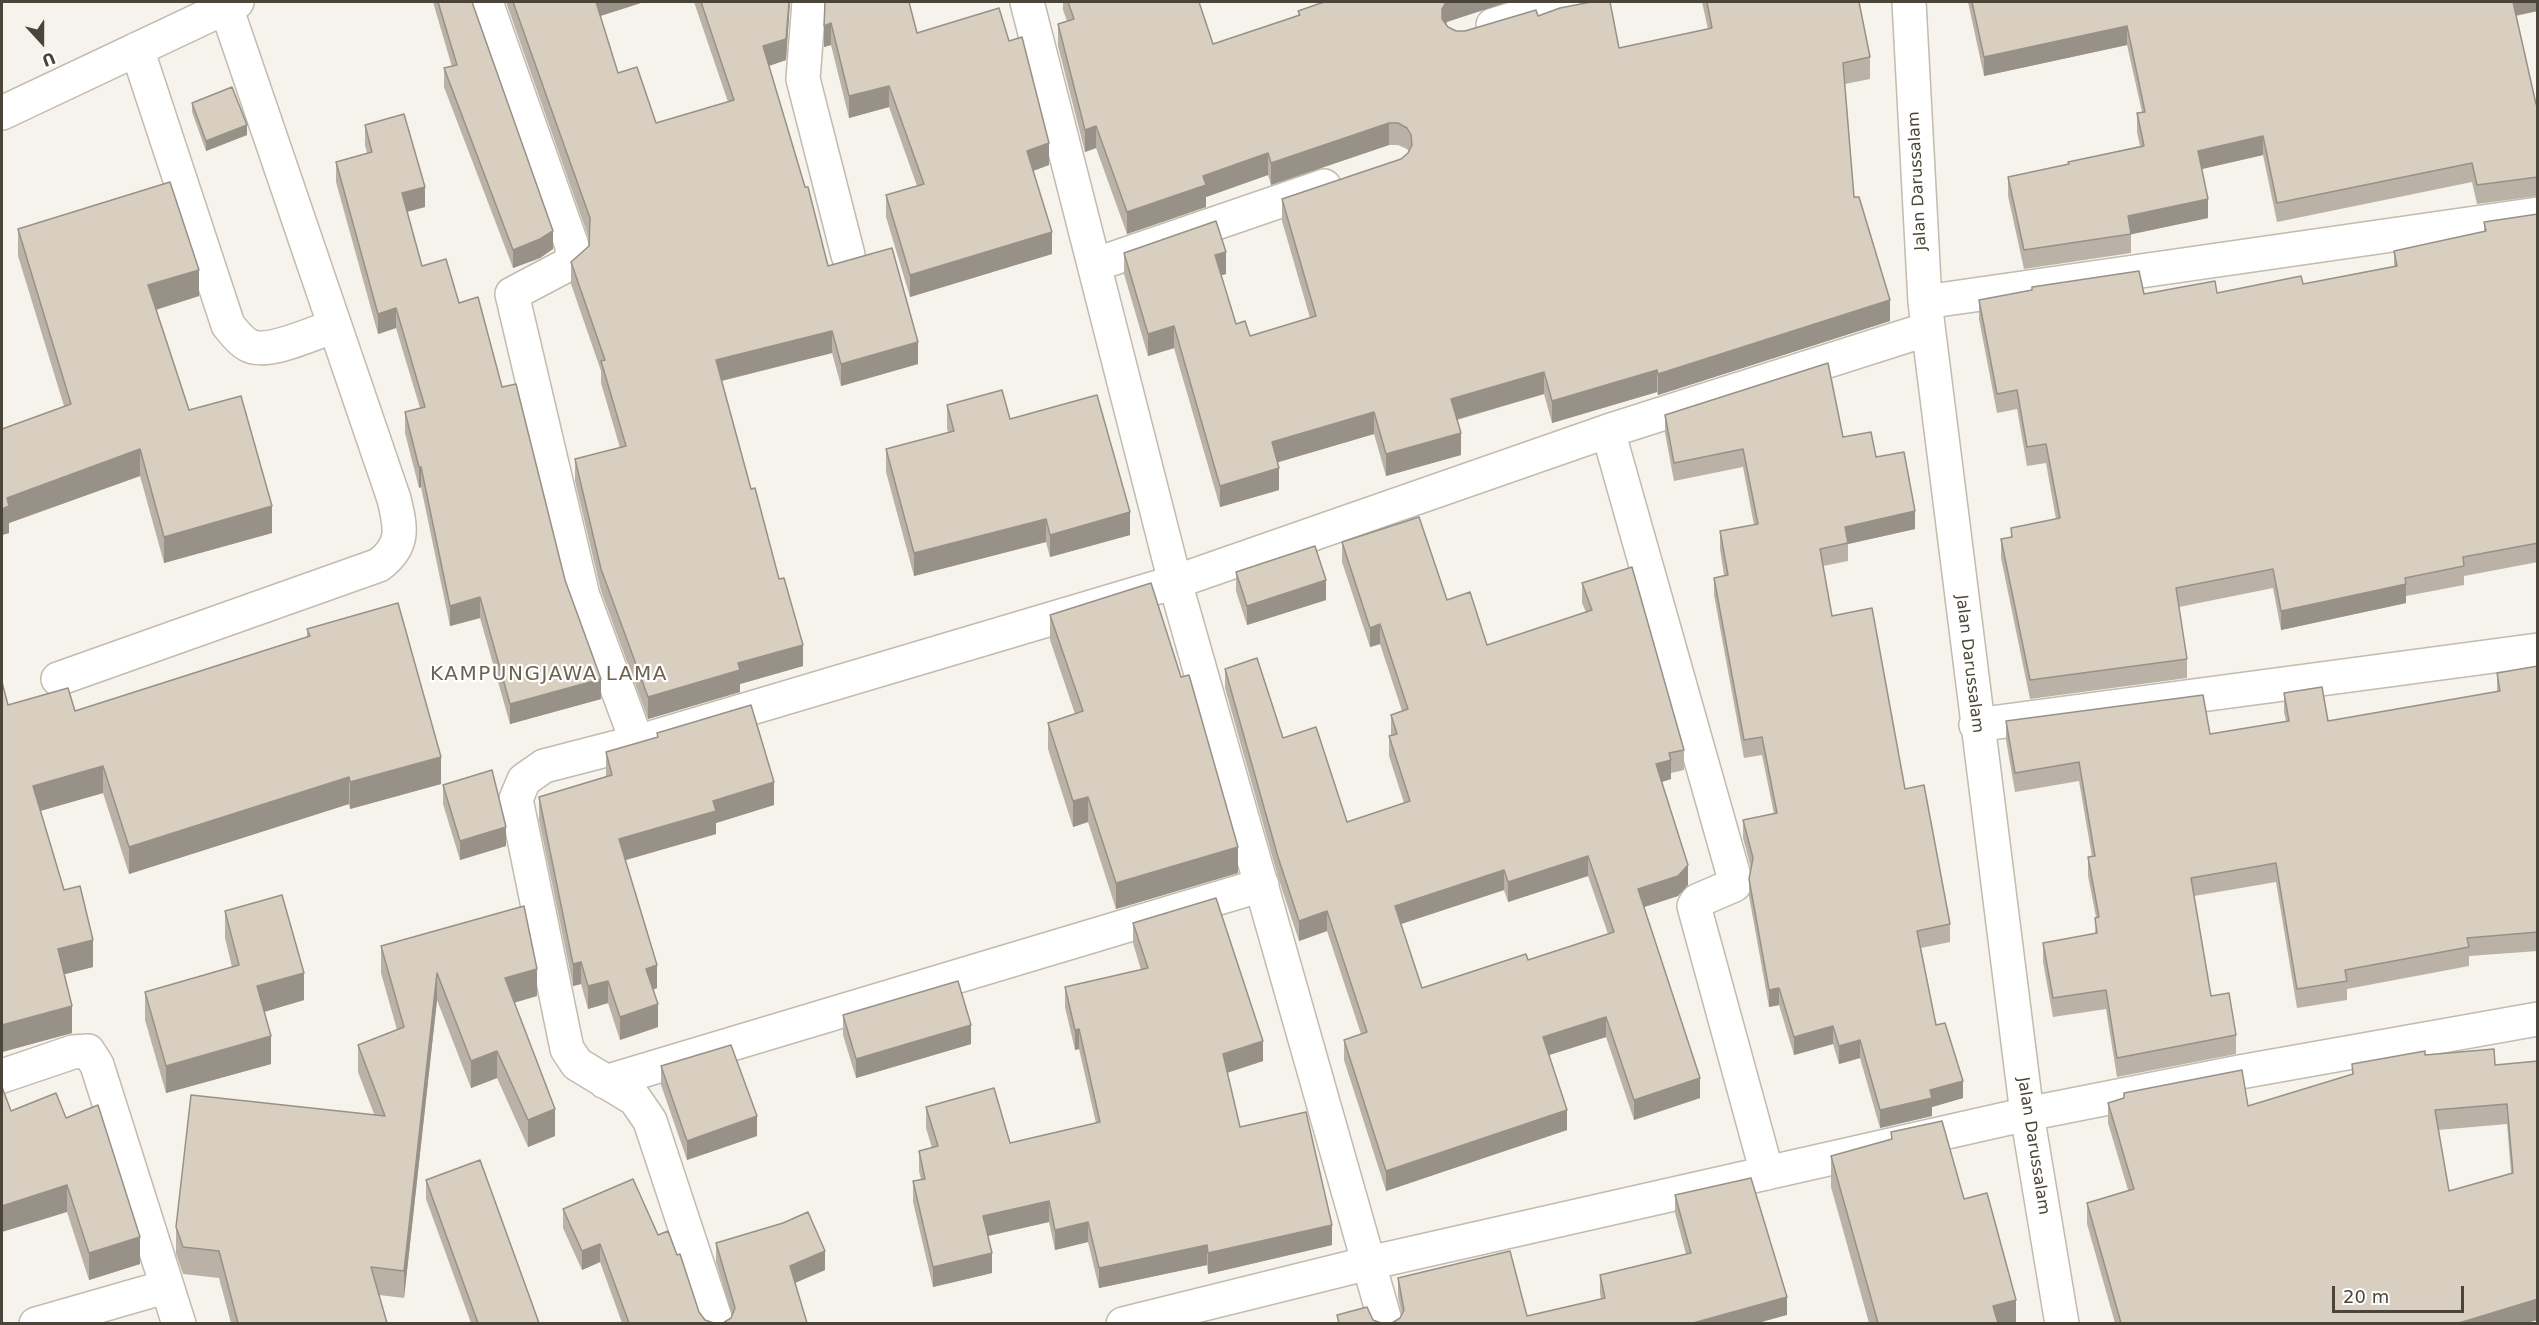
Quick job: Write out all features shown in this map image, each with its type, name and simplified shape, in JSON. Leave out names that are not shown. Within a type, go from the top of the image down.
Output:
[{"type":"street","points":[[486,2],[572,246],[572,260],[565,266],[512,294],[583,596],[637,742]]},
{"type":"street","points":[[809,2],[803,79],[848,255]]},
{"type":"street","points":[[1027,2],[1175,582],[1386,1323]]},
{"type":"street","points":[[1460,35],[1569,2]]},
{"type":"street","name":"Jalan Darussalam","points":[[1909,2],[1926,316],[2026,1114],[2062,1323]]},
{"type":"street","points":[[2,113],[232,4],[400,522],[399,540],[391,555],[379,565],[57,679]]},
{"type":"street","points":[[137,49],[228,325],[248,346],[260,348],[274,347],[335,326]]},
{"type":"street","points":[[1094,265],[1350,178]]},
{"type":"street","points":[[717,1323],[650,1121],[634,1099],[577,1064],[567,1049],[516,799],[524,780],[544,766],[637,742],[1175,582],[1608,431],[1926,316],[2538,214]]},
{"type":"street","points":[[1608,431],[1735,880],[1734,885],[1697,901],[1694,906],[1767,1173]]},
{"type":"street","points":[[1976,725],[2538,650]]},
{"type":"street","points":[[605,1082],[1262,885]]},
{"type":"street","points":[[1123,1323],[1369,1263],[2026,1114],[2240,1072],[2538,1019]]},
{"type":"street","points":[[2,1076],[73,1052],[88,1051],[98,1065],[165,1287],[179,1323]]},
{"type":"street","points":[[36,1323],[165,1287]]},
{"type":"building","points":[[438,2],[472,2],[553,231],[513,250],[444,68],[457,65]]},
{"type":"building","points":[[513,2],[596,2],[618,73],[637,67],[656,123],[734,100],[701,2],[789,2],[786,39],[763,46],[805,187],[808,187],[828,266],[892,248],[918,342],[841,364],[832,331],[716,360],[751,489],[755,488],[779,579],[784,578],[803,645],[738,663],[740,670],[648,697],[601,569],[575,459],[626,446],[601,361],[605,360],[571,262],[589,246],[590,218]]},
{"type":"building","points":[[825,2],[909,2],[917,33],[999,8],[1009,41],[1022,37],[1049,143],[1027,151],[1052,232],[910,275],[886,195],[924,184],[889,86],[849,96],[831,23],[824,26]]},
{"type":"building","points":[[1068,2],[1199,2],[1213,44],[1300,15],[1298,11],[1324,2],[1446,2],[1442,9],[1442,19],[1448,27],[1456,31],[1465,31],[1536,10],[1538,16],[1560,8],[1591,2],[1610,2],[1619,48],[1712,28],[1707,2],[1859,2],[1870,57],[1843,63],[1854,197],[1859,197],[1890,300],[1658,374],[1657,370],[1552,401],[1544,372],[1451,399],[1461,433],[1386,454],[1374,412],[1272,442],[1279,468],[1220,486],[1174,326],[1148,334],[1124,253],[1216,221],[1226,252],[1215,255],[1236,324],[1245,321],[1250,336],[1316,316],[1282,199],[1401,159],[1412,145],[1411,135],[1407,128],[1398,123],[1389,123],[1271,163],[1268,153],[1203,176],[1206,185],[1127,212],[1096,126],[1085,130],[1058,24],[1074,19]]},
{"type":"building","points":[[1972,2],[2513,2],[2536,104],[2538,104],[2538,177],[2477,185],[2472,163],[2277,203],[2263,136],[2198,151],[2208,199],[2128,216],[2131,234],[2024,250],[2008,177],[2144,146],[2137,113],[2145,112],[2127,26],[1984,57]]},
{"type":"building","points":[[232,87],[247,125],[206,141],[192,103]]},
{"type":"building","points":[[404,114],[425,187],[402,193],[422,266],[446,259],[459,303],[478,297],[502,387],[516,384],[565,580],[601,679],[510,704],[480,597],[450,606],[421,467],[419,467],[405,412],[425,407],[396,308],[378,314],[336,162],[372,152],[365,125]]},
{"type":"building","points":[[170,182],[199,270],[148,285],[189,410],[241,396],[272,506],[164,537],[140,449],[7,498],[9,506],[2,509],[2,429],[71,404],[18,229]]},
{"type":"building","points":[[2538,214],[2538,543],[2463,557],[2464,566],[2405,578],[2406,584],[2281,611],[2273,569],[2176,588],[2187,659],[2030,680],[2001,539],[2012,537],[2011,528],[2060,518],[2046,444],[2027,447],[2017,390],[1997,394],[1979,300],[2032,290],[2032,287],[2139,271],[2144,294],[2215,281],[2217,293],[2301,276],[2303,284],[2397,266],[2394,251],[2486,231],[2484,222]]},
{"type":"building","points":[[1828,363],[1843,437],[1871,432],[1876,457],[1904,452],[1915,511],[1845,527],[1848,543],[1820,549],[1832,616],[1872,608],[1905,789],[1924,785],[1950,924],[1917,931],[1936,1025],[1945,1023],[1963,1081],[1930,1090],[1932,1098],[1880,1110],[1860,1040],[1839,1046],[1833,1026],[1794,1037],[1779,988],[1769,990],[1749,879],[1753,858],[1743,820],[1777,813],[1762,737],[1744,740],[1714,578],[1728,575],[1720,531],[1758,524],[1743,449],[1674,463],[1665,415]]},
{"type":"building","points":[[1002,390],[1010,419],[1097,395],[1130,512],[1050,535],[1046,519],[914,553],[886,449],[954,431],[947,405]]},
{"type":"building","points":[[1419,517],[1447,600],[1470,592],[1487,645],[1592,610],[1582,583],[1632,567],[1684,750],[1669,753],[1671,760],[1656,764],[1688,865],[1678,876],[1638,889],[1700,1078],[1634,1100],[1606,1017],[1543,1037],[1567,1110],[1386,1171],[1344,1040],[1367,1032],[1327,911],[1299,921],[1278,857],[1225,669],[1257,658],[1283,738],[1316,727],[1347,822],[1410,801],[1389,736],[1397,734],[1391,715],[1408,709],[1380,624],[1370,628],[1342,542]],"holes":[[[1588,856],[1614,932],[1528,960],[1526,954],[1422,988],[1395,906],[1504,870],[1508,882]]]},
{"type":"building","points":[[1315,546],[1326,580],[1247,606],[1236,572]]},
{"type":"building","points":[[1151,583],[1181,677],[1189,675],[1238,847],[1116,883],[1088,797],[1073,801],[1048,723],[1083,711],[1050,615]]},
{"type":"building","points":[[398,603],[441,757],[350,782],[349,777],[129,847],[103,766],[33,786],[64,890],[80,886],[93,940],[58,949],[72,1006],[2,1025],[2,682],[8,705],[68,688],[75,711],[310,636],[307,629]]},
{"type":"building","points":[[2538,666],[2538,932],[2467,938],[2469,947],[2345,970],[2347,981],[2297,989],[2276,863],[2191,878],[2211,996],[2229,993],[2236,1035],[2117,1058],[2106,990],[2053,998],[2043,943],[2097,933],[2095,918],[2099,917],[2088,857],[2095,856],[2079,762],[2015,773],[2006,721],[2203,695],[2210,734],[2289,721],[2284,693],[2322,687],[2328,721],[2500,691],[2497,673]]},
{"type":"building","points":[[751,705],[774,782],[713,801],[716,811],[619,839],[657,965],[646,969],[658,1004],[620,1017],[608,981],[588,986],[581,962],[573,964],[539,797],[612,775],[606,752],[658,737],[657,733]]},
{"type":"building","points":[[492,770],[506,827],[460,841],[443,785]]},
{"type":"building","points":[[282,895],[304,973],[257,986],[271,1036],[166,1066],[145,992],[239,965],[225,911]]},
{"type":"building","points":[[1216,898],[1263,1041],[1223,1054],[1240,1127],[1306,1112],[1332,1225],[1208,1253],[1207,1245],[1099,1268],[1088,1222],[1055,1230],[1049,1201],[983,1216],[992,1253],[933,1267],[913,1181],[925,1179],[919,1151],[938,1146],[926,1107],[994,1088],[1010,1143],[1100,1122],[1079,1029],[1075,1030],[1065,987],[1148,968],[1133,923]]},
{"type":"building","points":[[524,906],[537,969],[505,978],[555,1109],[528,1120],[497,1051],[471,1061],[437,973],[404,1271],[371,1267],[387,1323],[238,1323],[219,1251],[183,1247],[176,1227],[191,1095],[385,1116],[358,1045],[404,1027],[381,946]]},
{"type":"building","points":[[958,981],[971,1025],[856,1059],[843,1015]]},
{"type":"building","points":[[731,1045],[757,1116],[687,1141],[661,1066]]},
{"type":"building","points":[[2494,1049],[2495,1065],[2538,1061],[2538,1299],[2459,1323],[2121,1323],[2087,1203],[2134,1189],[2108,1103],[2124,1098],[2124,1093],[2242,1070],[2248,1106],[2353,1074],[2352,1064],[2425,1051],[2425,1055]],"holes":[[[2507,1104],[2513,1173],[2449,1191],[2435,1110]]]},
{"type":"building","points":[[2,1087],[11,1111],[56,1093],[66,1118],[98,1105],[140,1237],[89,1253],[67,1185],[2,1206]]},
{"type":"building","points":[[1942,1121],[1964,1199],[1987,1193],[2016,1300],[1993,1306],[1998,1323],[1878,1323],[1831,1156],[1892,1139],[1891,1132]]},
{"type":"building","points":[[480,1160],[539,1323],[478,1323],[426,1180]]},
{"type":"building","points":[[1751,1178],[1787,1297],[1693,1323],[1392,1323],[1400,1318],[1404,1310],[1398,1278],[1510,1251],[1527,1316],[1605,1298],[1600,1275],[1691,1253],[1675,1195]]},
{"type":"building","points":[[633,1179],[658,1235],[668,1231],[677,1255],[680,1254],[699,1312],[705,1320],[714,1323],[629,1323],[600,1244],[582,1251],[563,1209]]},
{"type":"building","points":[[808,1212],[825,1251],[790,1266],[807,1323],[723,1323],[731,1318],[735,1308],[716,1243],[783,1223]]},
{"type":"building","points":[[1367,1307],[1373,1320],[1381,1323],[1339,1323],[1337,1315]]},
{"type":"district","name":"KAMPUNGJAWA LAMA","points":[[549,675]]}]
